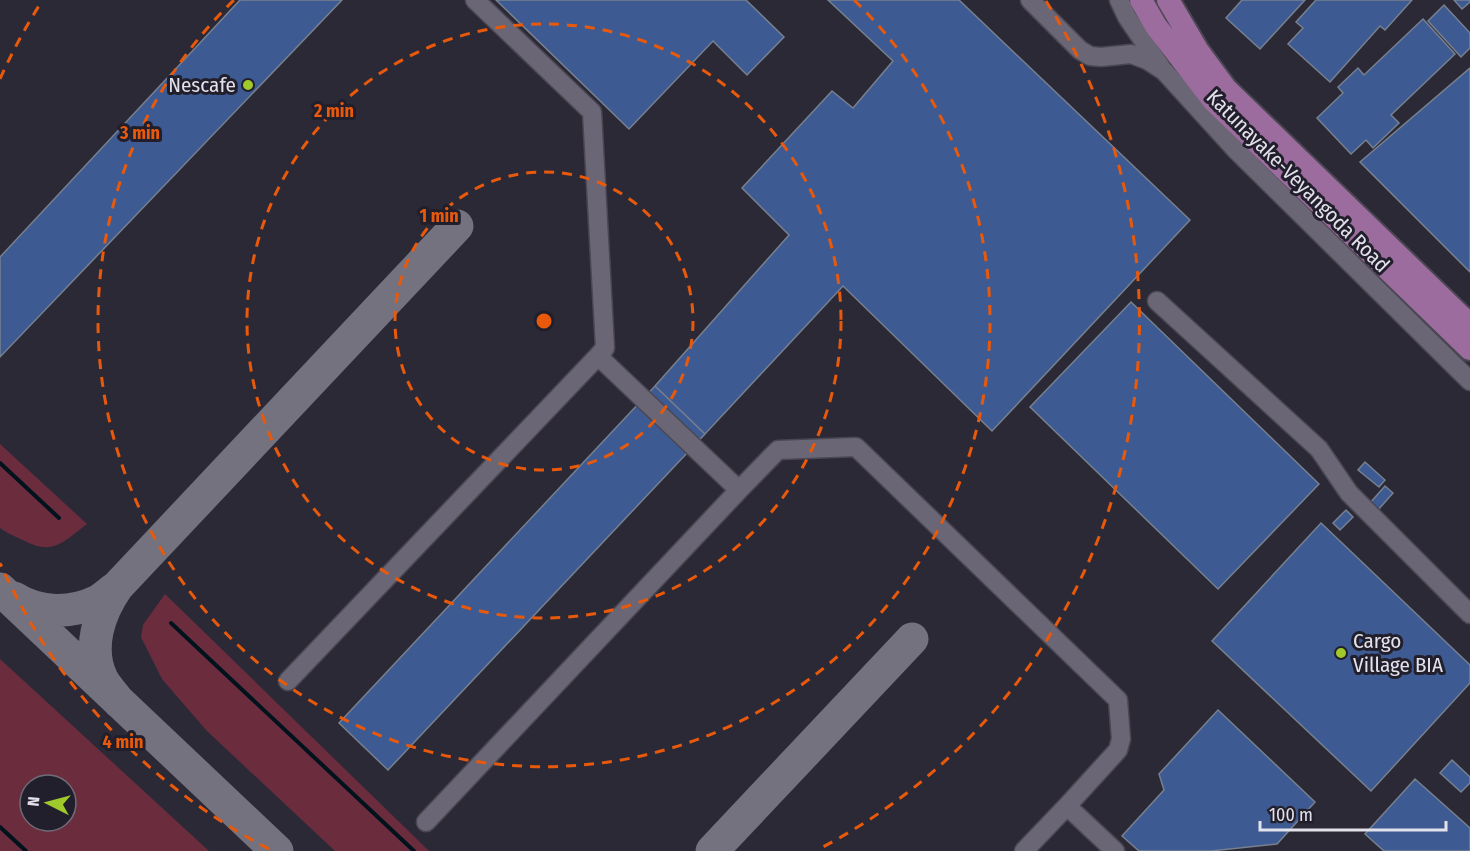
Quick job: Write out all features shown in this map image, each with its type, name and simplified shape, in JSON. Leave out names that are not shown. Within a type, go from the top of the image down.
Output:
[{"type":"main road","name":"Katunayake-Veyangoda Road","points":[[1141,0],[1156,26],[1214,100],[1470,349]]},
{"type":"main road","name":"Katunayake-Veyangoda Road","points":[[1168,0],[1198,51],[1226,88],[1470,325]]},
{"type":"lane","points":[[288,681],[605,348],[592,112],[475,0]]},
{"type":"lane","points":[[1030,0],[1080,50],[1090,56],[1131,54],[1147,60],[1164,71]]},
{"type":"lane","points":[[1119,0],[1127,17],[1164,71],[1235,150],[1470,381]]},
{"type":"lane","points":[[1157,301],[1319,449],[1349,493],[1470,614]]},
{"type":"lane","points":[[598,356],[739,490]]},
{"type":"lane","points":[[426,822],[778,450],[856,447],[1118,700],[1121,739],[1118,750],[1024,851]]},
{"type":"lane","points":[[1067,806],[1115,851]]},
{"type":"shaded area","points":[[0,444],[87,524],[65,541],[51,547],[35,545],[0,528]]},
{"type":"shaded area","points":[[165,594],[429,851],[335,851],[207,731],[162,679],[141,637],[143,625]]},
{"type":"shaded area","points":[[0,659],[209,851],[0,851]]},
{"type":"building","points":[[240,0],[342,0],[0,357],[0,257]]},
{"type":"building","points":[[496,0],[746,0],[784,37],[747,75],[713,41],[629,129]]},
{"type":"building","points":[[828,0],[959,0],[1190,220],[992,431],[843,286],[705,434],[655,386],[789,235],[742,188],[832,91],[853,108],[893,61]]},
{"type":"building","points":[[1242,0],[1305,0],[1260,49],[1226,18]]},
{"type":"building","points":[[1316,0],[1412,0],[1385,30],[1380,26],[1330,82],[1288,44],[1303,28],[1296,22]]},
{"type":"building","points":[[1454,0],[1470,0],[1470,2],[1462,9]]},
{"type":"building","points":[[1444,5],[1470,33],[1470,48],[1461,57],[1428,21]]},
{"type":"building","points":[[1423,19],[1455,54],[1391,115],[1399,123],[1373,148],[1366,140],[1351,154],[1317,118],[1343,93],[1338,87],[1358,68],[1364,75]]},
{"type":"building","points":[[1470,68],[1470,272],[1360,162]]},
{"type":"building","points":[[1131,302],[1319,484],[1218,589],[1030,407]]},
{"type":"building","points":[[655,386],[705,434],[388,770],[339,723]]},
{"type":"building","points":[[1365,462],[1385,480],[1379,487],[1358,470]]},
{"type":"building","points":[[1385,486],[1393,493],[1378,510],[1370,503]]},
{"type":"building","points":[[1346,510],[1353,517],[1340,530],[1333,523]]},
{"type":"building","name":"Cargo Village BIA","points":[[1321,523],[1470,665],[1470,683],[1371,791],[1212,641]]},
{"type":"building","points":[[1218,710],[1315,802],[1277,844],[1211,851],[1139,851],[1122,836],[1164,790],[1159,774]]},
{"type":"building","points":[[1452,760],[1470,777],[1470,783],[1461,792],[1440,773]]},
{"type":"building","points":[[1415,779],[1470,828],[1470,851],[1384,851],[1365,834]]},
{"type":"waterway","points":[[0,463],[59,518]]},
{"type":"waterway","points":[[171,623],[414,851]]},
{"type":"waterway","points":[[0,827],[26,851]]},
{"type":"taxiway","points":[[119,702],[102,679],[95,655],[100,619],[117,587],[457,226]]},
{"type":"taxiway","points":[[14,598],[34,607],[66,610],[98,601],[117,587]]},
{"type":"taxiway","points":[[0,589],[277,851]]},
{"type":"taxiway","points":[[712,851],[912,639]]},
{"type":"place","name":"Nescafe","points":[[248,85]]},
{"type":"place","name":"Cargo Village BIA","points":[[1341,653]]}]
